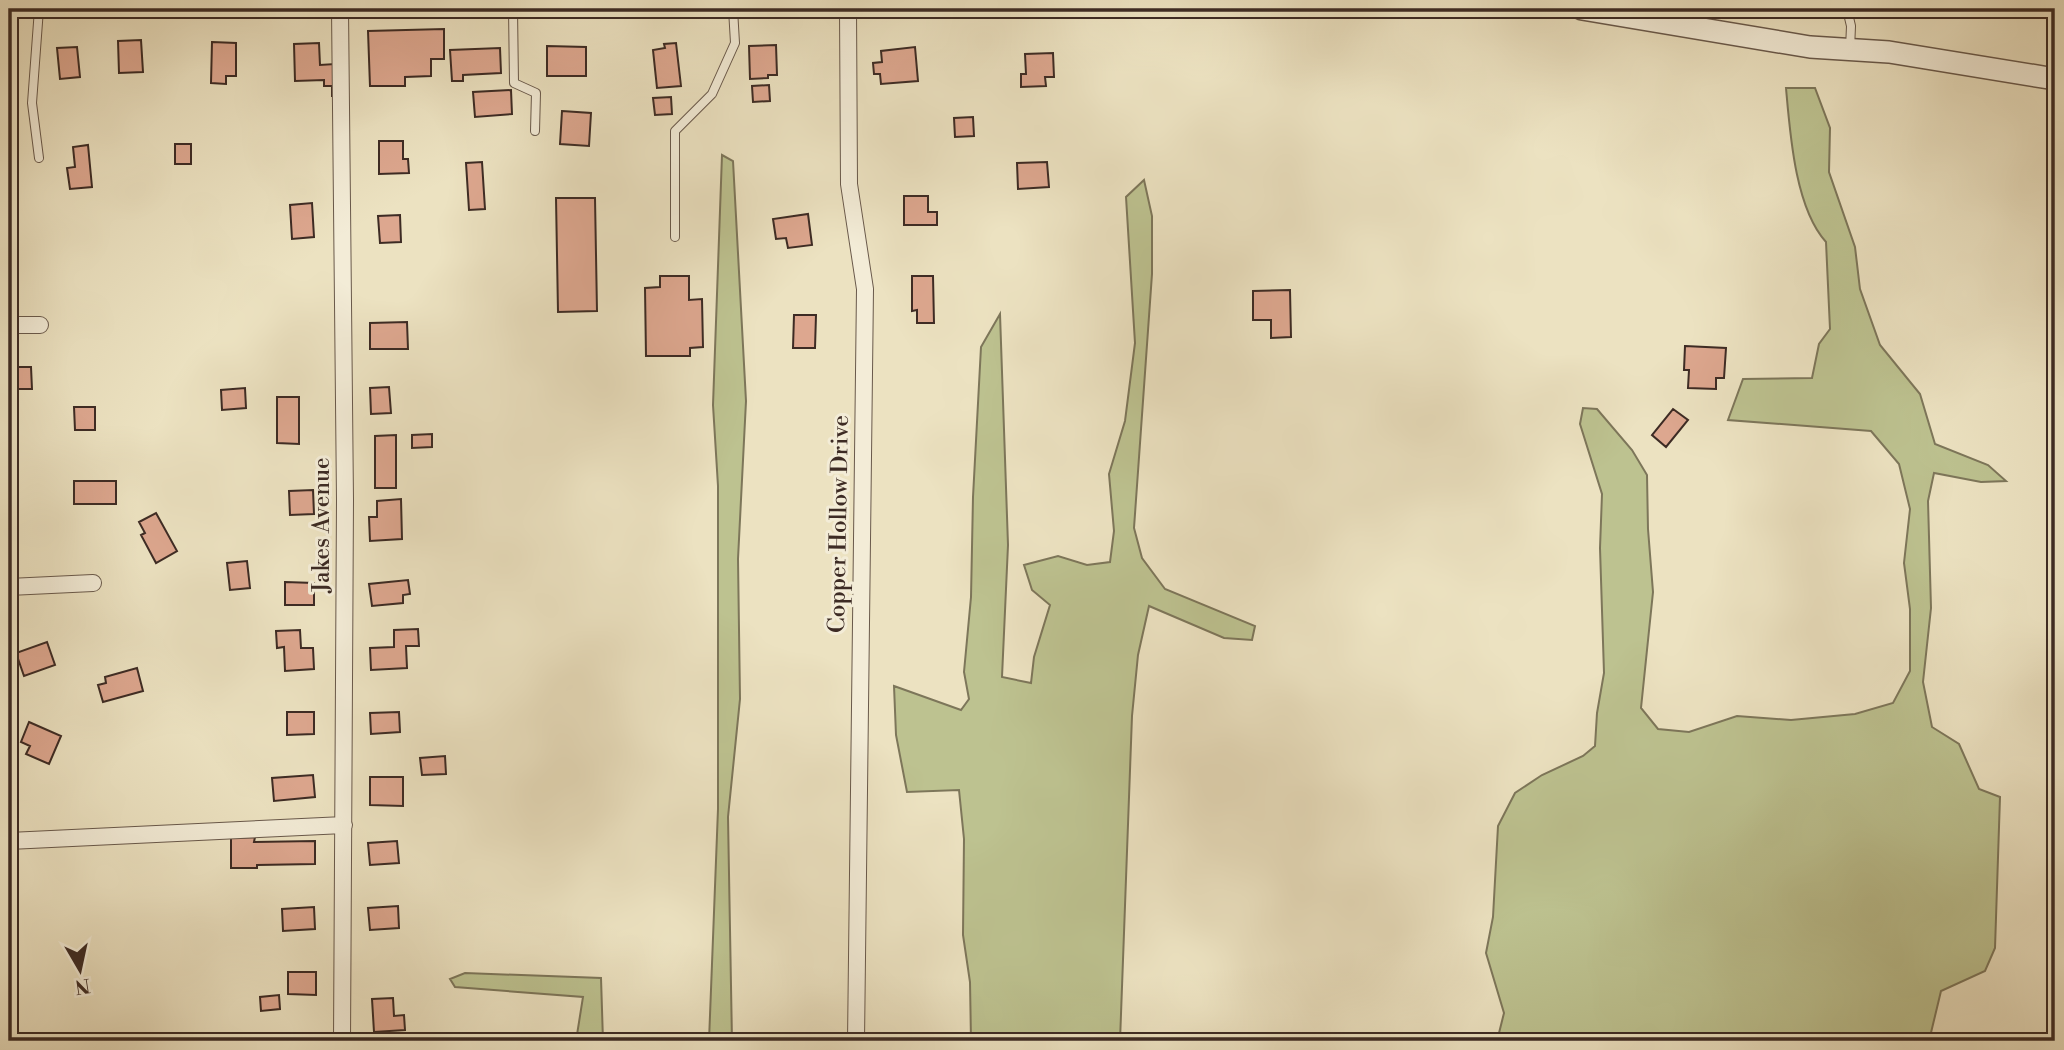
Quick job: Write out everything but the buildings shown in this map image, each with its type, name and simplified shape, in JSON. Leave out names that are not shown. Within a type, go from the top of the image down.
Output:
[{"type":"street","name":"Jakes Avenue","points":[[340,9],[345,500],[342,1041]]},
{"type":"street","name":"Copper Hollow Drive","points":[[848,9],[849,184],[865,289],[856,1041]]},
{"type":"street","points":[[1582,9],[1810,47],[1889,52],[2055,79]]},
{"type":"street","points":[[9,325],[40,324]]},
{"type":"street","points":[[9,587],[93,583]]},
{"type":"street","points":[[9,841],[344,825]]},
{"type":"lane","points":[[39,9],[32,103],[39,158]]},
{"type":"lane","points":[[513,9],[514,83],[536,93],[535,131]]},
{"type":"lane","points":[[675,237],[675,131],[712,94],[735,43],[733,9]]},
{"type":"lane","points":[[1847,9],[1851,26],[1850,50]]},
{"type":"green space","points":[[1786,88],[1815,88],[1830,128],[1829,172],[1855,247],[1860,289],[1880,345],[1920,394],[1935,444],[1988,465],[2006,481],[1981,482],[1934,473],[1928,501],[1931,608],[1923,682],[1932,727],[1959,744],[1979,789],[2000,797],[1995,948],[1985,971],[1941,991],[1929,1041],[1497,1041],[1504,1013],[1486,953],[1493,917],[1498,826],[1515,793],[1542,775],[1583,756],[1595,746],[1604,673],[1600,548],[1602,494],[1580,424],[1583,408],[1597,409],[1632,450],[1647,475],[1653,592],[1641,708],[1658,729],[1689,732],[1737,716],[1791,720],[1855,714],[1893,703],[1910,671],[1910,609],[1904,563],[1910,509],[1899,464],[1871,431],[1728,420],[1743,379],[1812,378],[1819,344],[1830,329],[1826,242],[1807,210],[1801,190],[1792,148]]},
{"type":"green space","points":[[722,155],[733,161],[746,401],[738,559],[740,699],[728,817],[732,1041],[709,1041],[718,809],[718,486],[713,405]]},
{"type":"green space","points":[[1144,180],[1152,216],[1152,274],[1134,528],[1142,558],[1165,589],[1255,626],[1252,640],[1224,638],[1149,606],[1138,655],[1132,716],[1120,1041],[971,1041],[970,982],[963,935],[964,839],[959,790],[907,792],[896,735],[894,686],[961,710],[969,699],[964,672],[971,597],[981,347],[1000,314],[1008,545],[1002,677],[1031,683],[1034,657],[1050,605],[1032,590],[1024,565],[1058,556],[1087,565],[1110,562],[1114,531],[1109,474],[1125,421],[1135,343],[1126,197]]},
{"type":"green space","points":[[465,973],[601,978],[603,1041],[576,1041],[583,997],[455,987],[450,979]]}]
